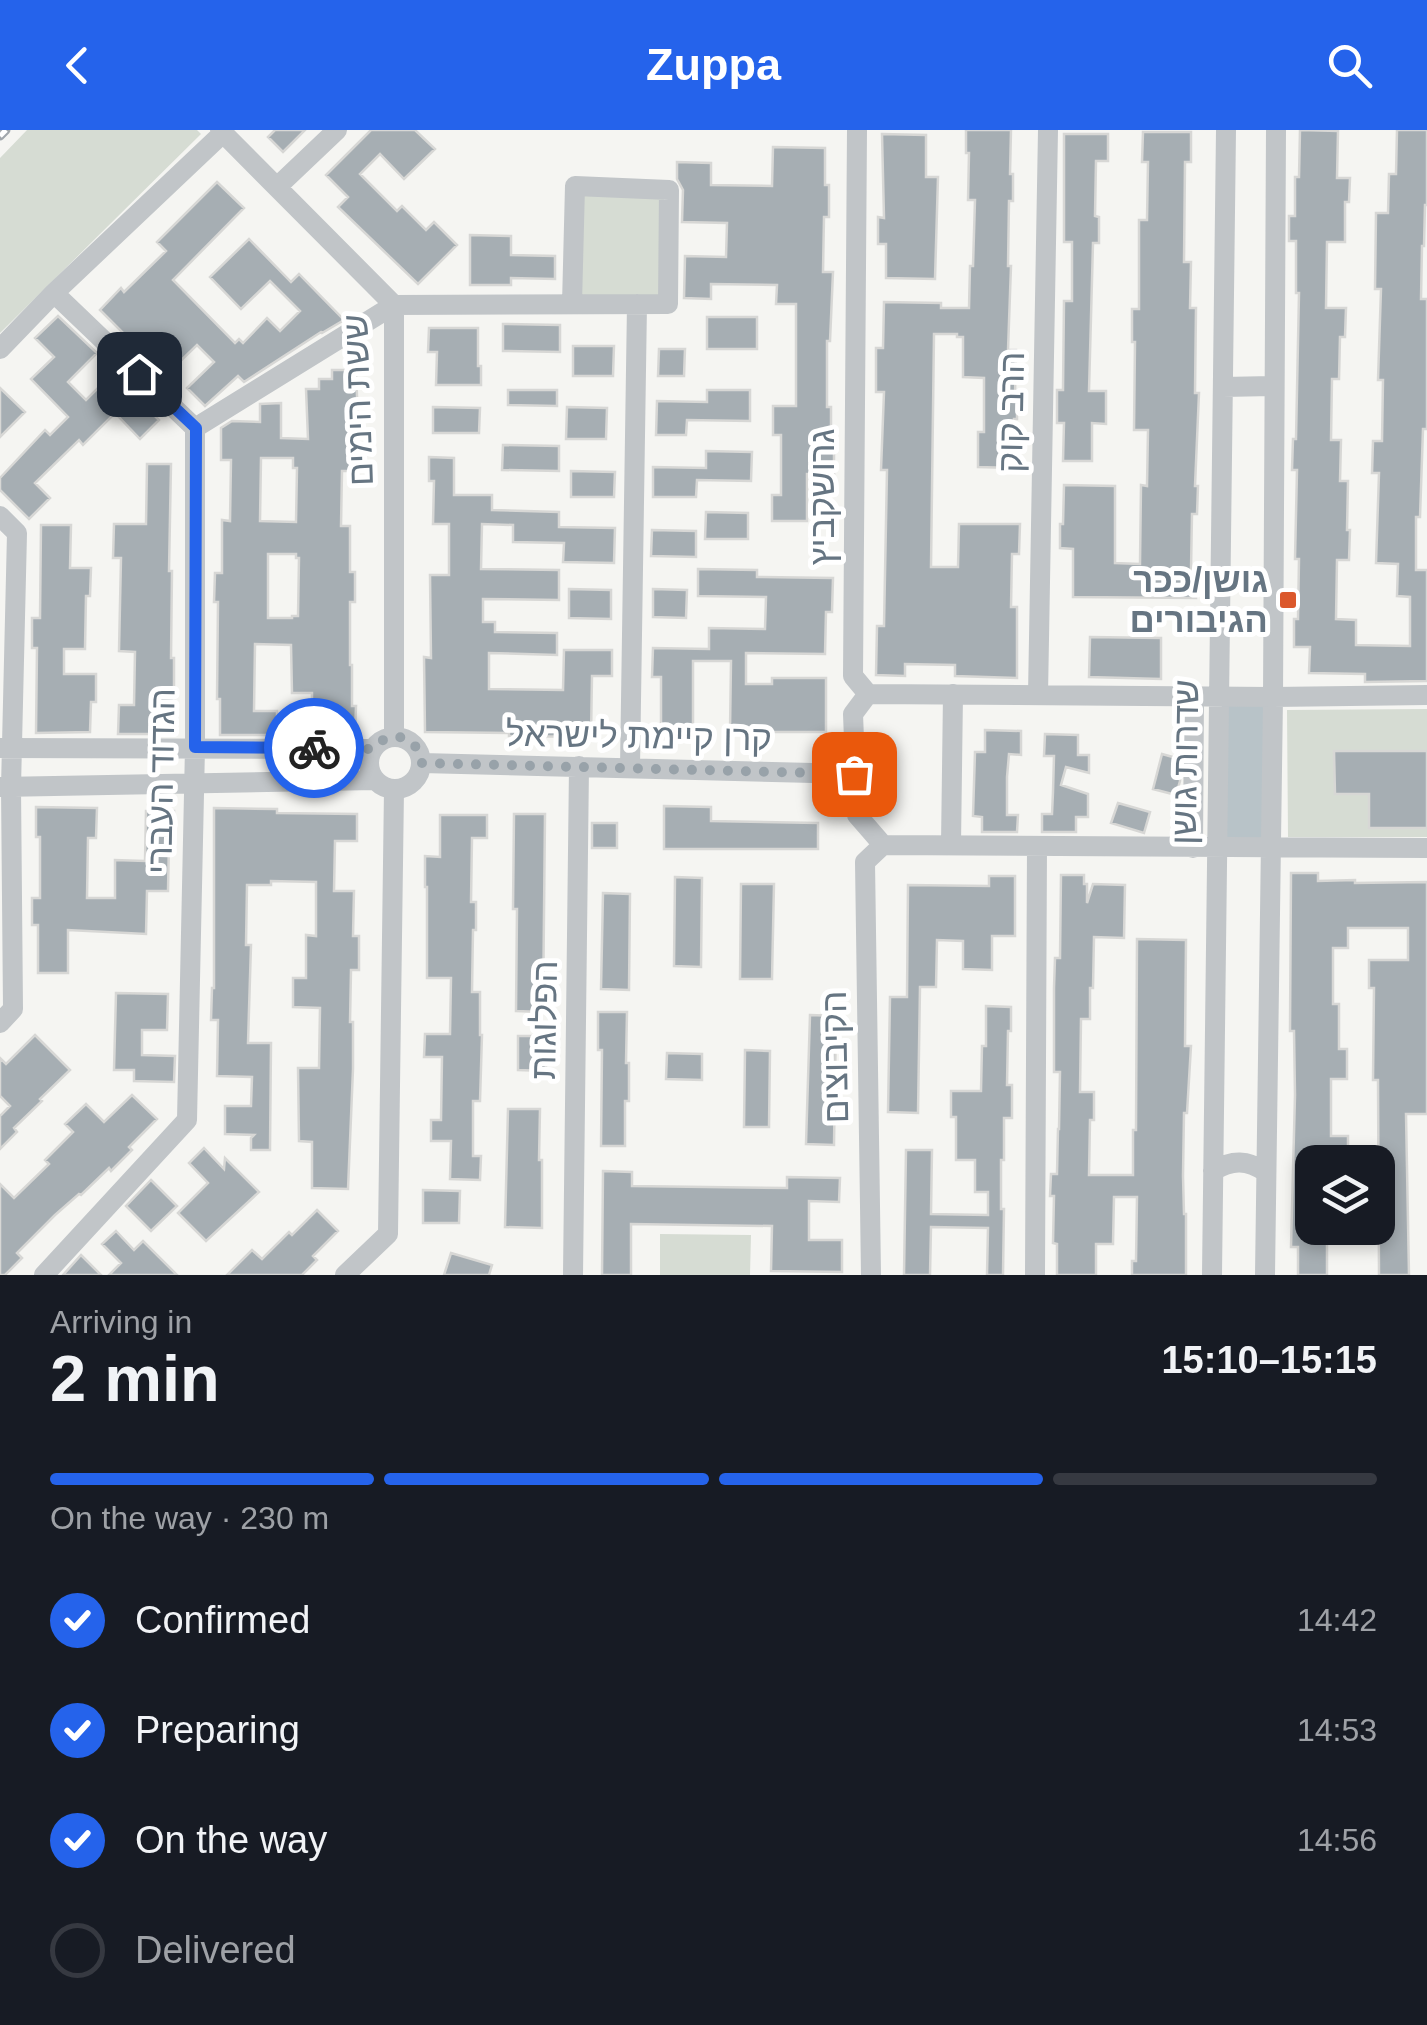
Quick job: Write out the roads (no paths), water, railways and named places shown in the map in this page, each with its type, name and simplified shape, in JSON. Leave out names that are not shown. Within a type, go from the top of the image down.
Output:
[{"type":"street","points":[[277,187],[337,130]]},
{"type":"street","name":"גרושקביץ","points":[[857,130],[853,676],[868,694]]},
{"type":"street","name":"הרב קוק","points":[[1038,694],[1048,130]]},
{"type":"street","name":"שדרות גושן","points":[[1212,1275],[1226,130]]},
{"type":"street","points":[[1265,1275],[1276,130]]},
{"type":"street","points":[[0,349],[222,131]]},
{"type":"street","name":"ששת הימים","points":[[222,131],[394,305],[394,736]]},
{"type":"street","points":[[54,293],[196,428],[394,305],[668,304],[669,190],[575,186],[572,304]]},
{"type":"street","points":[[630,768],[636,304]]},
{"type":"street","points":[[1223,387],[1274,386]]},
{"type":"street","name":"הגדוד העברי","points":[[44,1275],[187,1120],[195,747],[196,428]]},
{"type":"street","points":[[0,516],[17,533],[6,748],[13,1009],[0,1023]]},
{"type":"street","points":[[1427,695],[868,694],[852,714],[857,815],[883,845],[1427,848]]},
{"type":"street","points":[[952,845],[953,694]]},
{"type":"street","points":[[1193,848],[1194,696]]},
{"type":"street","points":[[6,787],[194,784],[385,785],[403,788],[416,778],[422,763],[417,747],[394,736],[378,742],[368,765],[385,785],[388,1234],[346,1275]]},
{"type":"street","points":[[6,748],[372,749]]},
{"type":"street","name":"קרן קיימת לישראל","points":[[422,763],[854,774]]},
{"type":"street","name":"הפלוגות","points":[[573,1275],[579,766]]},
{"type":"street","name":"הקיבוצים","points":[[871,1275],[865,862],[883,845]]},
{"type":"street","points":[[1036,1275],[1037,846]]},
{"type":"street","points":[[1213,1171],[1240,1161],[1266,1172]]},
{"type":"railway","points":[[0,136],[6,130]]},
{"type":"place","name":"גושן/ככר הגיבורים","points":[[1288,600]]}]
